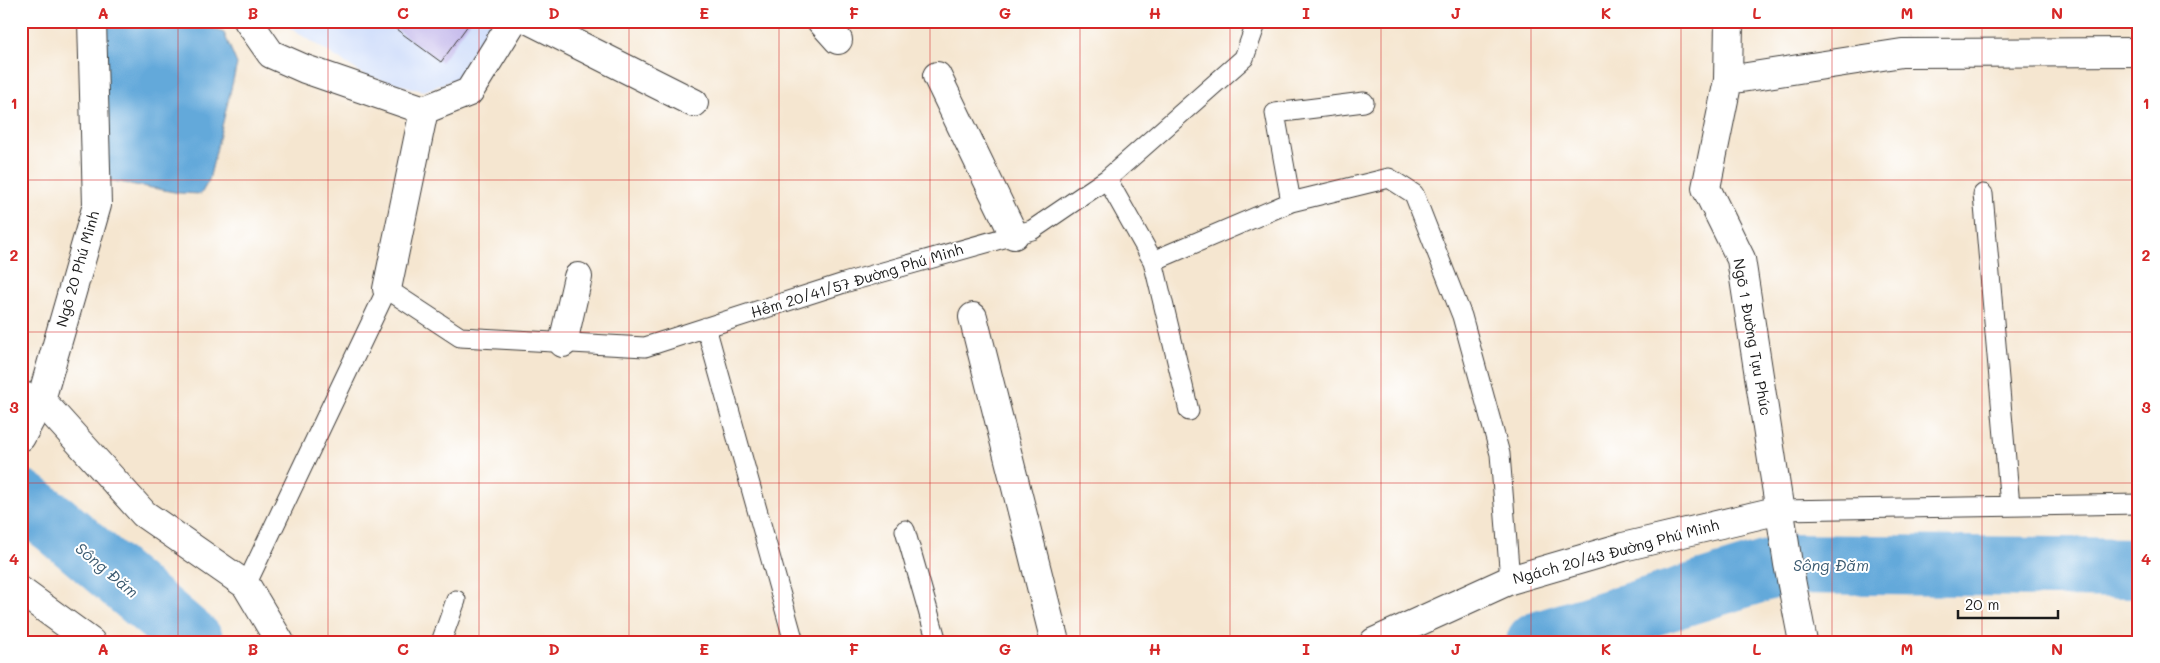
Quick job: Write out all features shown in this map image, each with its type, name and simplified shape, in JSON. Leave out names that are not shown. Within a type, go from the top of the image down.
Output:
[{"type":"street","name":"Ngõ 20 Phú Minh","points":[[28,413],[97,205],[92,21]]},
{"type":"street","points":[[248,21],[271,54],[305,69],[424,110],[469,92],[512,21]]},
{"type":"street","points":[[531,21],[694,103]]},
{"type":"street","name":"Ngõ 1 Đường Tựu Phúc","points":[[1729,21],[1728,80],[1706,188],[1741,259],[1781,517],[1803,642]]},
{"type":"street","points":[[1728,80],[1902,53],[2139,52]]},
{"type":"street","points":[[936,76],[1014,235]]},
{"type":"street","points":[[387,289],[424,110]]},
{"type":"street","points":[[563,343],[578,277]]},
{"type":"street","points":[[973,317],[1054,642]]},
{"type":"street","points":[[28,413],[144,514],[246,585],[280,642]]},
{"type":"street","name":"Ngách 20/43 Đường Phú Minh","points":[[1374,642],[1510,580],[1624,548],[1781,517]]},
{"type":"street","points":[[21,591],[92,642]]},
{"type":"lane","name":"Hẻm 20/41/57 Đường Phú Minh","points":[[387,289],[460,338],[645,347],[844,283],[1032,230],[1107,179],[1244,58],[1257,21]]},
{"type":"lane","points":[[1291,202],[1275,113],[1364,102]]},
{"type":"lane","points":[[1153,262],[1291,202],[1389,178],[1414,194],[1462,316],[1500,454],[1510,580]]},
{"type":"lane","points":[[1107,179],[1153,262],[1189,411]]},
{"type":"lane","points":[[1983,194],[2010,506]]},
{"type":"lane","points":[[246,585],[387,289]]},
{"type":"lane","points":[[706,327],[794,642]]},
{"type":"lane","points":[[1781,517],[2010,506],[2139,504]]},
{"type":"lane","points":[[905,530],[937,642]]},
{"type":"lane","points":[[441,642],[456,600]]},
{"type":"shaded area","points":[[292,21],[497,21],[463,76],[424,91],[366,76],[290,28]]},
{"type":"water","points":[[110,21],[199,23],[224,33],[237,64],[209,180],[201,194],[180,193],[96,178],[98,26]]},
{"type":"building","points":[[385,21],[471,21],[441,62]]},
{"type":"waterway","name":"Sông Đăm","points":[[21,499],[55,524],[194,642]]},
{"type":"waterway","name":"Sông Đăm","points":[[1536,642],[1788,564],[2139,568]]}]
